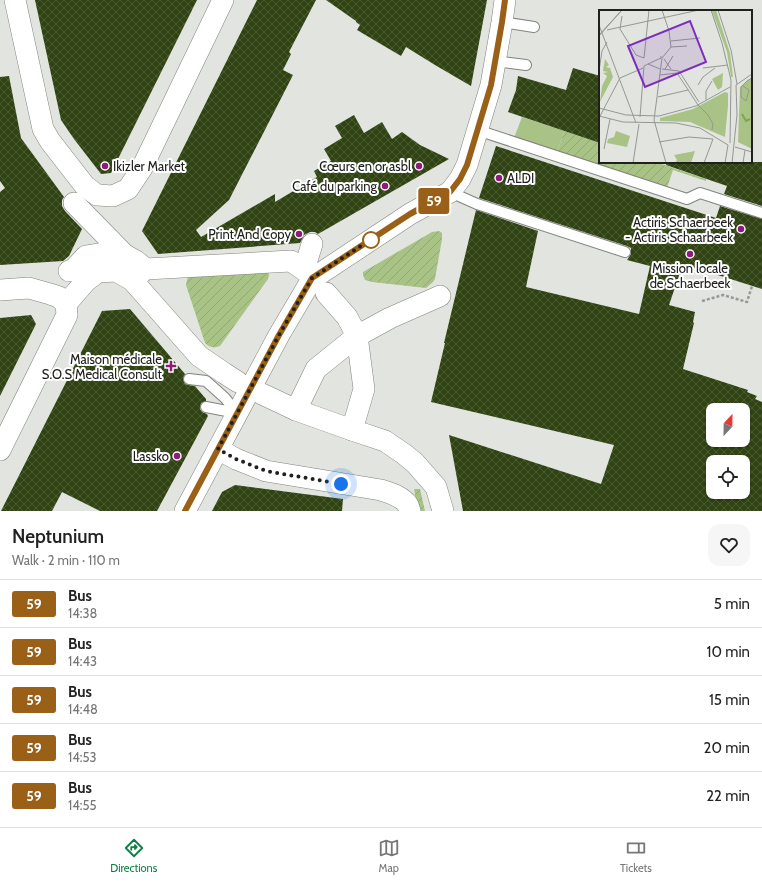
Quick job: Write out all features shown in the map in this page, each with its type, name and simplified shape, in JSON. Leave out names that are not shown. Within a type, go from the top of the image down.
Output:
[{"type":"street","points":[[15,0],[43,129],[50,141],[84,186],[97,195],[113,196],[128,189],[142,168],[223,0]]},
{"type":"street","points":[[185,511],[279,335],[312,278],[410,214],[450,192],[460,179],[467,165],[491,85],[505,0]]},
{"type":"street","points":[[74,203],[124,255]]},
{"type":"street","points":[[66,304],[86,281],[98,272],[116,271],[139,275],[291,261],[304,270],[312,244]]},
{"type":"street","points":[[68,271],[74,269],[86,256],[104,253],[124,255],[136,260],[139,275],[199,356],[238,382]]},
{"type":"street","points":[[0,290],[29,288],[50,294],[59,298],[66,304],[67,315],[0,450]]},
{"type":"street","points":[[326,293],[347,317],[357,336],[364,389],[352,430]]},
{"type":"street","points":[[296,410],[316,369],[357,336],[390,318],[440,296]]},
{"type":"street","points":[[262,394],[296,410],[385,441],[415,463],[436,487],[443,511]]},
{"type":"street","points":[[218,449],[236,459],[266,471],[381,490],[392,494],[406,505]]},
{"type":"lane","points":[[502,22],[534,27]]},
{"type":"lane","points":[[495,61],[526,65]]},
{"type":"lane","points":[[477,130],[687,199],[700,193],[762,213]]},
{"type":"lane","points":[[450,192],[477,204],[625,252]]},
{"type":"lane","points":[[189,379],[206,381],[226,398],[237,413]]},
{"type":"lane","points":[[206,406],[237,413]]},
{"type":"path","points":[[702,301],[723,295],[747,302],[752,286]]},
{"type":"green space","points":[[522,117],[564,131],[557,152],[514,138]]},
{"type":"green space","points":[[564,131],[599,143],[599,163],[659,163],[706,179],[706,181],[673,170],[667,188],[557,152]]},
{"type":"green space","points":[[439,231],[442,233],[442,239],[435,279],[426,288],[365,280],[363,272],[432,232]]},
{"type":"green space","points":[[268,272],[268,279],[220,346],[212,347],[207,345],[205,343],[186,285],[189,275]]},
{"type":"green space","points":[[414,489],[420,489],[425,511],[418,511]]},
{"type":"building","points":[[35,0],[197,0],[111,173],[101,174],[61,120]]},
{"type":"building","points":[[257,0],[316,0],[289,52],[291,54],[283,70],[293,75],[229,200],[196,230],[201,237],[275,194],[275,202],[317,177],[314,171],[331,161],[324,149],[342,138],[335,126],[354,115],[364,133],[382,122],[392,139],[402,132],[420,145],[449,159],[318,234],[315,232],[310,232],[304,235],[300,243],[158,254],[142,231]]},
{"type":"building","points":[[326,0],[487,0],[471,86],[406,47],[401,56],[357,30],[360,25],[356,21]]},
{"type":"building","points":[[573,68],[599,76],[599,143],[508,112],[516,90],[518,76],[566,90]]},
{"type":"building","points":[[9,76],[21,138],[64,197],[62,200],[62,206],[65,211],[82,229],[69,256],[63,261],[0,265],[0,192],[5,188],[0,181],[0,77]]},
{"type":"building","points":[[496,146],[716,218],[720,206],[762,219],[762,289],[683,264],[669,305],[695,312],[694,323],[683,369],[748,390],[747,392],[757,396],[755,399],[762,402],[762,511],[463,511],[449,435],[601,484],[614,445],[431,402],[476,210],[538,231],[526,287],[639,314],[650,266],[627,260],[631,254],[631,248],[479,198]]},
{"type":"building","points":[[762,162],[762,206],[724,194],[727,186],[666,165],[667,163]]},
{"type":"building","points":[[130,309],[185,374],[183,379],[185,384],[195,386],[206,399],[206,401],[201,403],[200,409],[208,416],[157,511],[100,511],[62,492],[52,511],[1,511],[102,311]]},
{"type":"building","points":[[31,315],[36,324],[0,396],[0,318]]},
{"type":"building","points":[[235,485],[343,499],[342,511],[212,511],[222,492]]},
{"type":"bus line","name":"59","points":[[185,511],[279,335],[312,278],[410,214],[450,192],[460,179],[467,165],[491,85],[505,0]]},
{"type":"place","name":"Ikizler Market","points":[[105,166]]},
{"type":"place","name":"Cœurs en or asbl","points":[[419,166]]},
{"type":"place","name":"ALDI","points":[[499,178]]},
{"type":"place","name":"Café du parking","points":[[385,186]]},
{"type":"place","name":"Actiris Schaerbeek - Actiris Schaarbeek","points":[[741,229]]},
{"type":"place","name":"Print And Copy","points":[[299,234]]},
{"type":"place","name":"Mission locale de Schaerbeek","points":[[690,254]]},
{"type":"place","name":"Maison médicale S.O.S Medical Consult","points":[[171,366]]},
{"type":"place","name":"Lassko","points":[[177,456]]},
{"type":"route","points":[[341,484],[266,471],[236,459],[218,449],[279,335],[312,278],[373,238],[371,240]]}]
